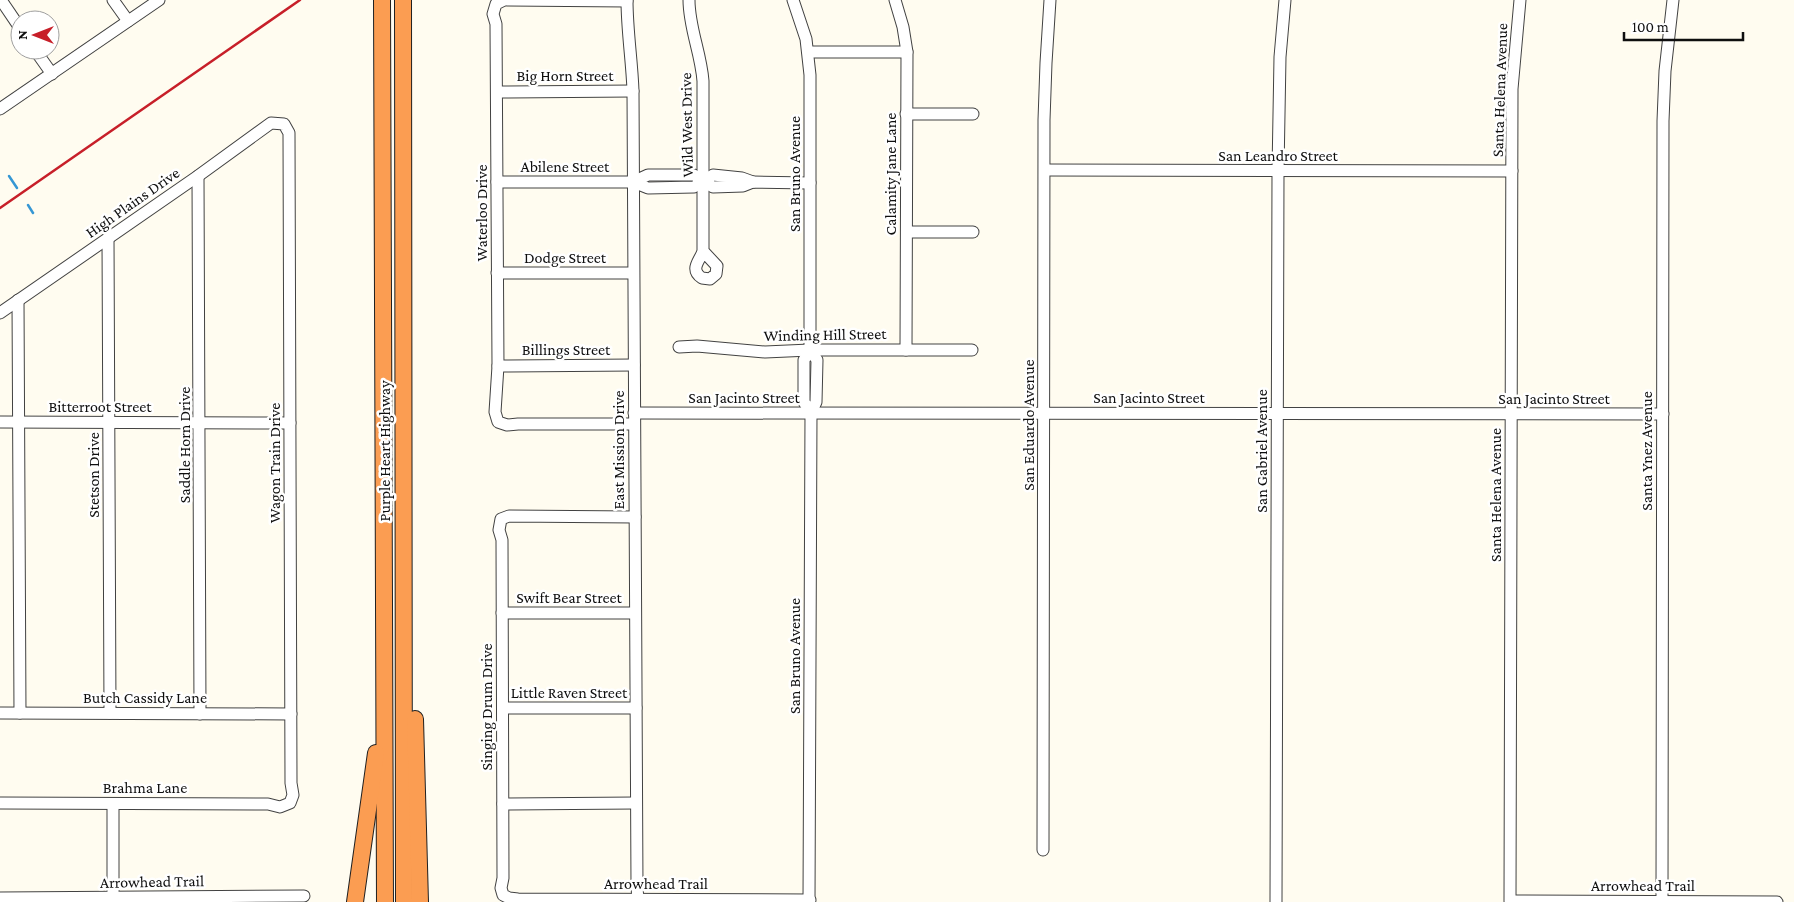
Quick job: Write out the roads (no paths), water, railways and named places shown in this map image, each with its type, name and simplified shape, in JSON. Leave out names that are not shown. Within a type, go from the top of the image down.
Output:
[{"type":"highway","name":"Purple Heart Highway","points":[[382,0],[385,902]]},
{"type":"highway","name":"Purple Heart Highway","points":[[403,0],[404,902]]},
{"type":"highway","points":[[404,557],[414,688],[420,902]]},
{"type":"highway","points":[[355,902],[385,694]]},
{"type":"street","points":[[1,0],[10,13]]},
{"type":"street","points":[[113,0],[128,21]]},
{"type":"street","points":[[0,109],[158,0]]},
{"type":"street","points":[[502,1],[627,0]]},
{"type":"street","name":"East Mission Drive","points":[[627,0],[627,30],[633,91],[637,901]]},
{"type":"street","name":"Wild West Drive","points":[[689,0],[690,23],[700,56],[702,75],[703,251]]},
{"type":"street","name":"San Bruno Avenue","points":[[793,0],[804,32],[810,75],[810,350],[817,360],[816,402],[810,413],[810,901]]},
{"type":"street","name":"Calamity Jane Lane","points":[[895,0],[903,27],[907,52],[906,350]]},
{"type":"street","name":"San Eduardo Avenue","points":[[1043,850],[1045,170],[1046,63],[1050,0]]},
{"type":"street","name":"San Gabriel Avenue","points":[[1276,902],[1278,171],[1280,74],[1285,0]]},
{"type":"street","name":"Santa Helena Avenue","points":[[1510,901],[1513,70],[1520,0]]},
{"type":"street","name":"Santa Ynez Avenue","points":[[1662,902],[1664,93],[1667,45],[1674,0]]},
{"type":"street","name":"Waterloo Drive","points":[[498,422],[495,412],[498,366],[497,92],[496,24],[493,14],[502,1]]},
{"type":"street","points":[[808,52],[907,52]]},
{"type":"street","points":[[42,60],[52,74]]},
{"type":"street","name":"Big Horn Street","points":[[497,92],[633,91]]},
{"type":"street","points":[[906,114],[973,114]]},
{"type":"street","name":"High Plains Drive","points":[[0,313],[271,123],[284,124]]},
{"type":"street","name":"Wagon Train Drive","points":[[284,124],[289,133],[291,783],[293,795],[290,804]]},
{"type":"street","name":"San Leandro Street","points":[[1045,170],[1512,171]]},
{"type":"street","name":"Saddle Horn Drive","points":[[198,176],[200,714]]},
{"type":"street","points":[[703,181],[713,187],[743,186],[754,182],[810,183]]},
{"type":"street","name":"Abilene Street","points":[[497,182],[633,182],[648,188],[694,188],[703,181]]},
{"type":"street","points":[[907,232],[973,232]]},
{"type":"street","name":"Stetson Drive","points":[[108,238],[110,713]]},
{"type":"street","name":"Dodge Street","points":[[497,273],[634,273]]},
{"type":"street","points":[[18,300],[20,713]]},
{"type":"street","name":"Winding Hill Street","points":[[679,347],[697,346],[765,352],[810,350],[972,350]]},
{"type":"street","name":"Billings Street","points":[[498,366],[634,365]]},
{"type":"street","name":"San Jacinto Street","points":[[498,422],[507,425],[634,418],[810,413],[1663,414]]},
{"type":"street","name":"Bitterroot Street","points":[[0,422],[290,423]]},
{"type":"street","name":"Singing Drum Drive","points":[[503,895],[501,888],[503,878],[502,540],[499,530],[501,519],[509,516],[635,517]]},
{"type":"street","name":"Swift Bear Street","points":[[502,613],[635,613]]},
{"type":"street","name":"Little Raven Street","points":[[503,708],[636,708]]},
{"type":"street","name":"Butch Cassidy Lane","points":[[0,713],[291,714]]},
{"type":"street","name":"Brahma Lane","points":[[0,803],[268,804],[280,807],[290,804]]},
{"type":"street","points":[[112,900],[113,804]]},
{"type":"street","points":[[503,804],[636,804]]},
{"type":"street","name":"Arrowhead Trail","points":[[503,895],[509,898],[637,901],[810,901]]},
{"type":"street","name":"Arrowhead Trail","points":[[0,898],[112,900],[304,896]]},
{"type":"street","name":"Arrowhead Trail","points":[[1510,901],[1776,902]]},
{"type":"waterway","points":[[9,176],[17,188]]},
{"type":"waterway","points":[[28,205],[33,213]]},
{"type":"railway","points":[[0,208],[300,0]]}]
